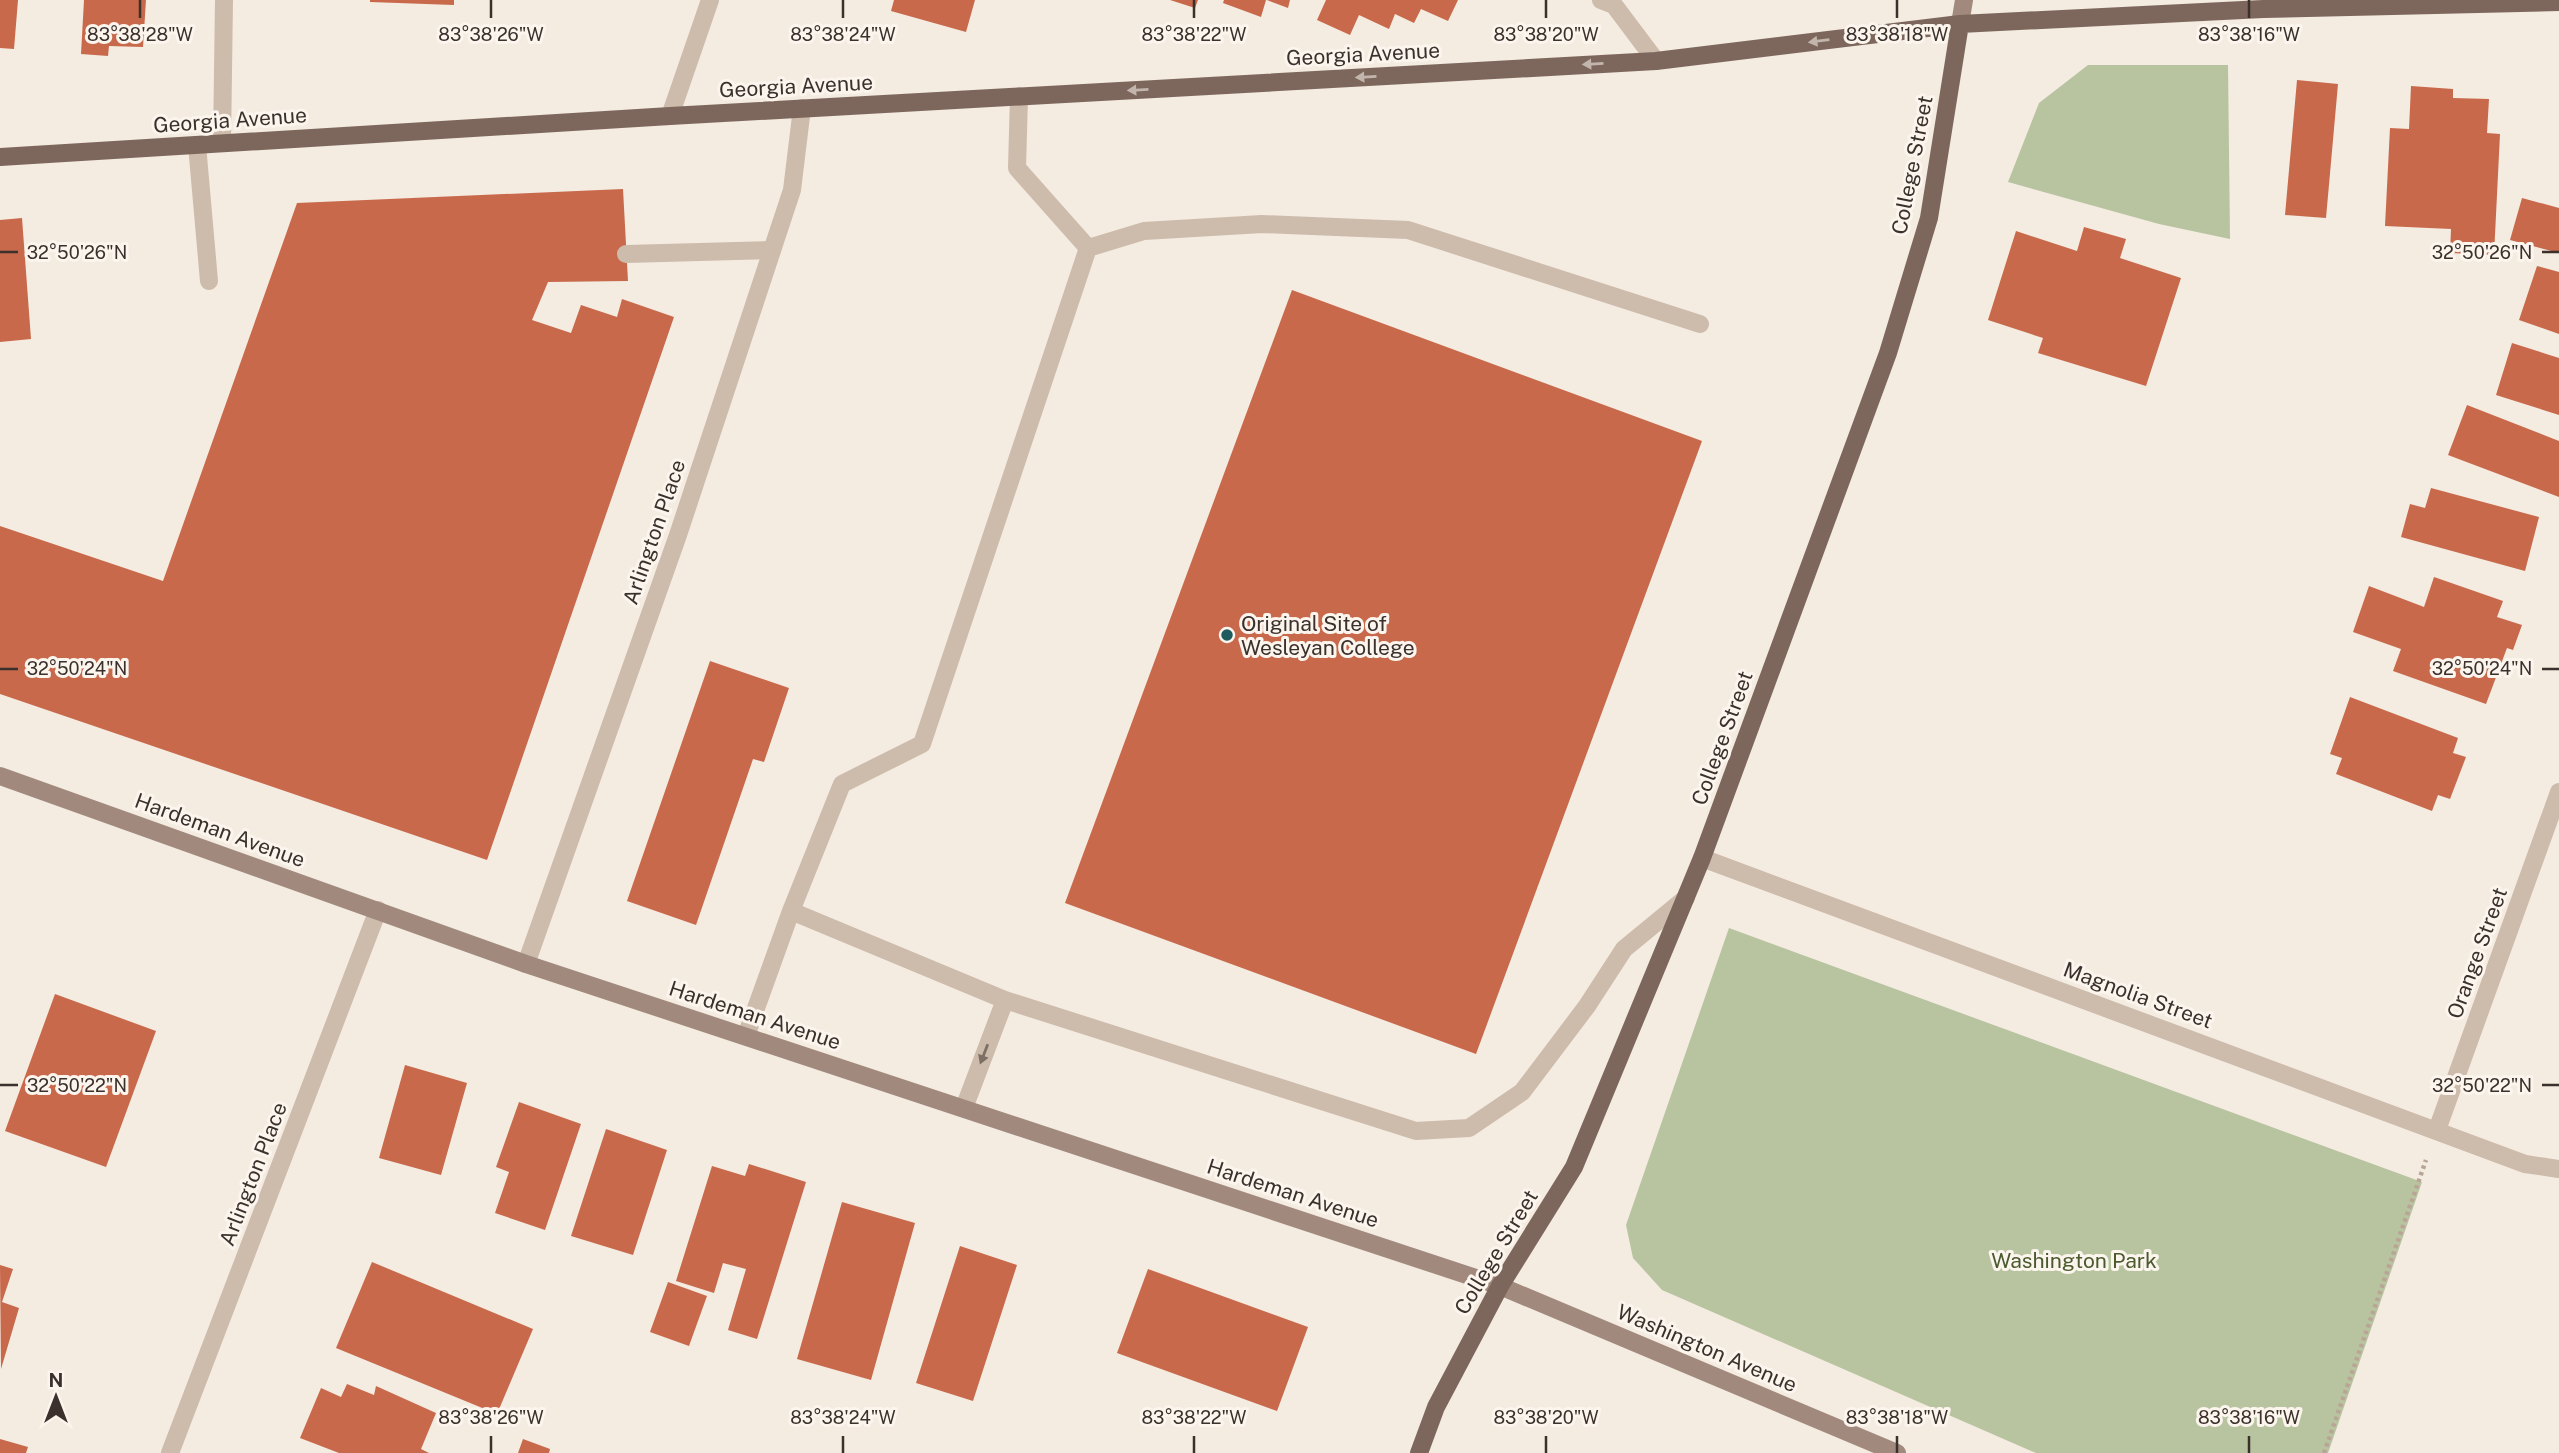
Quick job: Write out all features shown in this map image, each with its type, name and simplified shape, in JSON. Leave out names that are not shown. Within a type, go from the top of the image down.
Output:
[{"type":"main road","name":"Georgia Avenue","points":[[0,157],[802,108],[1656,61],[1960,24],[2263,9],[2559,2]]},
{"type":"main road","name":"College Street","points":[[1419,1453],[1436,1407],[1500,1286],[1574,1167],[1702,858],[1888,353],[1929,218],[1960,24]]},
{"type":"street","points":[[222,143],[224,0]]},
{"type":"street","points":[[670,116],[710,0]]},
{"type":"street","points":[[1601,0],[1614,5],[1656,61]]},
{"type":"street","name":"College Street","points":[[1960,24],[1964,0]]},
{"type":"street","points":[[1019,96],[1017,168],[1088,248]]},
{"type":"street","name":"Arlington Place","points":[[526,964],[678,535],[792,190],[802,108]]},
{"type":"street","points":[[197,145],[209,281]]},
{"type":"street","points":[[1088,248],[1144,231],[1249,225],[1408,230],[1700,324]]},
{"type":"street","points":[[746,1036],[791,911],[842,784],[922,744],[1088,248]]},
{"type":"street","points":[[626,254],[772,250]]},
{"type":"street","name":"Hardeman Avenue","points":[[0,776],[526,964],[1500,1286]]},
{"type":"street","name":"Orange Street","points":[[2437,1130],[2559,792]]},
{"type":"street","name":"Magnolia Street","points":[[1702,858],[2525,1164],[2559,1169]]},
{"type":"street","points":[[791,911],[1005,1000],[1416,1131],[1469,1128],[1522,1093],[1587,1006],[1624,948],[1686,898]]},
{"type":"street","name":"Arlington Place","points":[[170,1453],[378,910]]},
{"type":"street","points":[[964,1108],[1005,1000]]},
{"type":"street","name":"Washington Avenue","points":[[1500,1286],[1897,1453]]},
{"type":"path","points":[[2324,1453],[2437,1130]]},
{"type":"green space","points":[[2088,65],[2228,65],[2230,239],[2159,224],[2008,182],[2039,103]]},
{"type":"green space","name":"Washington Park","points":[[1729,928],[2422,1182],[2328,1453],[2036,1453],[1662,1290],[1633,1258],[1626,1225]]},
{"type":"building","points":[[0,0],[18,0],[14,49],[0,48]]},
{"type":"building","points":[[84,0],[146,0],[143,47],[109,46],[108,56],[81,54]]},
{"type":"building","points":[[454,0],[454,5],[370,2]]},
{"type":"building","points":[[894,0],[975,0],[966,32],[891,11]]},
{"type":"building","points":[[1170,0],[1198,0],[1195,8]]},
{"type":"building","points":[[1224,0],[1266,0],[1261,17],[1223,3]]},
{"type":"building","points":[[1267,0],[1290,0],[1288,8]]},
{"type":"building","points":[[1326,0],[1458,0],[1448,21],[1421,9],[1414,23],[1395,14],[1389,29],[1359,15],[1350,35],[1317,20]]},
{"type":"building","points":[[2297,80],[2338,84],[2326,218],[2285,215]]},
{"type":"building","points":[[2411,86],[2453,89],[2453,98],[2489,99],[2487,133],[2500,134],[2494,255],[2450,253],[2451,229],[2385,226],[2390,128],[2409,129]]},
{"type":"building","points":[[623,189],[628,281],[548,282],[532,320],[571,333],[581,305],[617,317],[622,299],[674,317],[487,860],[0,694],[0,526],[163,581],[297,203]]},
{"type":"building","points":[[2522,198],[2559,208],[2559,253],[2510,240]]},
{"type":"building","points":[[22,218],[31,339],[0,342],[0,220]]},
{"type":"building","points":[[2084,227],[2126,239],[2120,258],[2181,278],[2146,386],[2038,353],[2043,338],[1988,320],[2016,231],[2077,251]]},
{"type":"building","points":[[2537,266],[2559,272],[2559,334],[2519,320]]},
{"type":"building","points":[[1292,290],[1702,441],[1476,1054],[1065,903]]},
{"type":"building","points":[[2512,343],[2559,358],[2559,415],[2496,395]]},
{"type":"building","points":[[2467,405],[2559,441],[2559,497],[2448,455]]},
{"type":"building","points":[[2431,488],[2539,517],[2525,571],[2401,537],[2410,504],[2425,508]]},
{"type":"building","points":[[2434,577],[2503,601],[2497,617],[2522,625],[2513,650],[2507,648],[2486,704],[2393,671],[2401,649],[2353,632],[2369,586],[2424,607]]},
{"type":"building","points":[[710,661],[789,688],[764,762],[753,759],[696,925],[627,901]]},
{"type":"building","points":[[2350,697],[2458,738],[2453,753],[2466,757],[2450,799],[2438,795],[2432,811],[2336,774],[2342,758],[2330,754]]},
{"type":"building","points":[[55,994],[156,1031],[106,1167],[5,1131]]},
{"type":"building","points":[[405,1065],[467,1083],[441,1175],[379,1158]]},
{"type":"building","points":[[519,1102],[581,1124],[545,1230],[495,1213],[509,1172],[496,1167]]},
{"type":"building","points":[[606,1129],[667,1150],[633,1255],[571,1236]]},
{"type":"building","points":[[749,1164],[806,1182],[757,1339],[728,1330],[746,1269],[723,1263],[714,1293],[676,1281],[712,1166],[745,1176]]},
{"type":"building","points":[[842,1202],[915,1223],[871,1380],[797,1359]]},
{"type":"building","points":[[960,1246],[1017,1265],[973,1401],[916,1383]]},
{"type":"building","points":[[372,1262],[533,1329],[497,1414],[336,1348]]},
{"type":"building","points":[[0,1265],[13,1269],[2,1302],[19,1308],[1,1369]]},
{"type":"building","points":[[1148,1269],[1308,1327],[1277,1411],[1117,1353]]},
{"type":"building","points":[[668,1282],[707,1296],[689,1346],[650,1332]]},
{"type":"building","points":[[347,1384],[374,1395],[376,1386],[436,1413],[421,1449],[429,1453],[339,1453],[300,1438],[321,1388],[341,1397]]},
{"type":"building","points":[[0,1439],[28,1447],[26,1453],[0,1453]]},
{"type":"building","points":[[523,1439],[550,1449],[549,1453],[518,1453]]},
{"type":"place","name":"Original Site of Wesleyan College","points":[[1227,635]]}]
